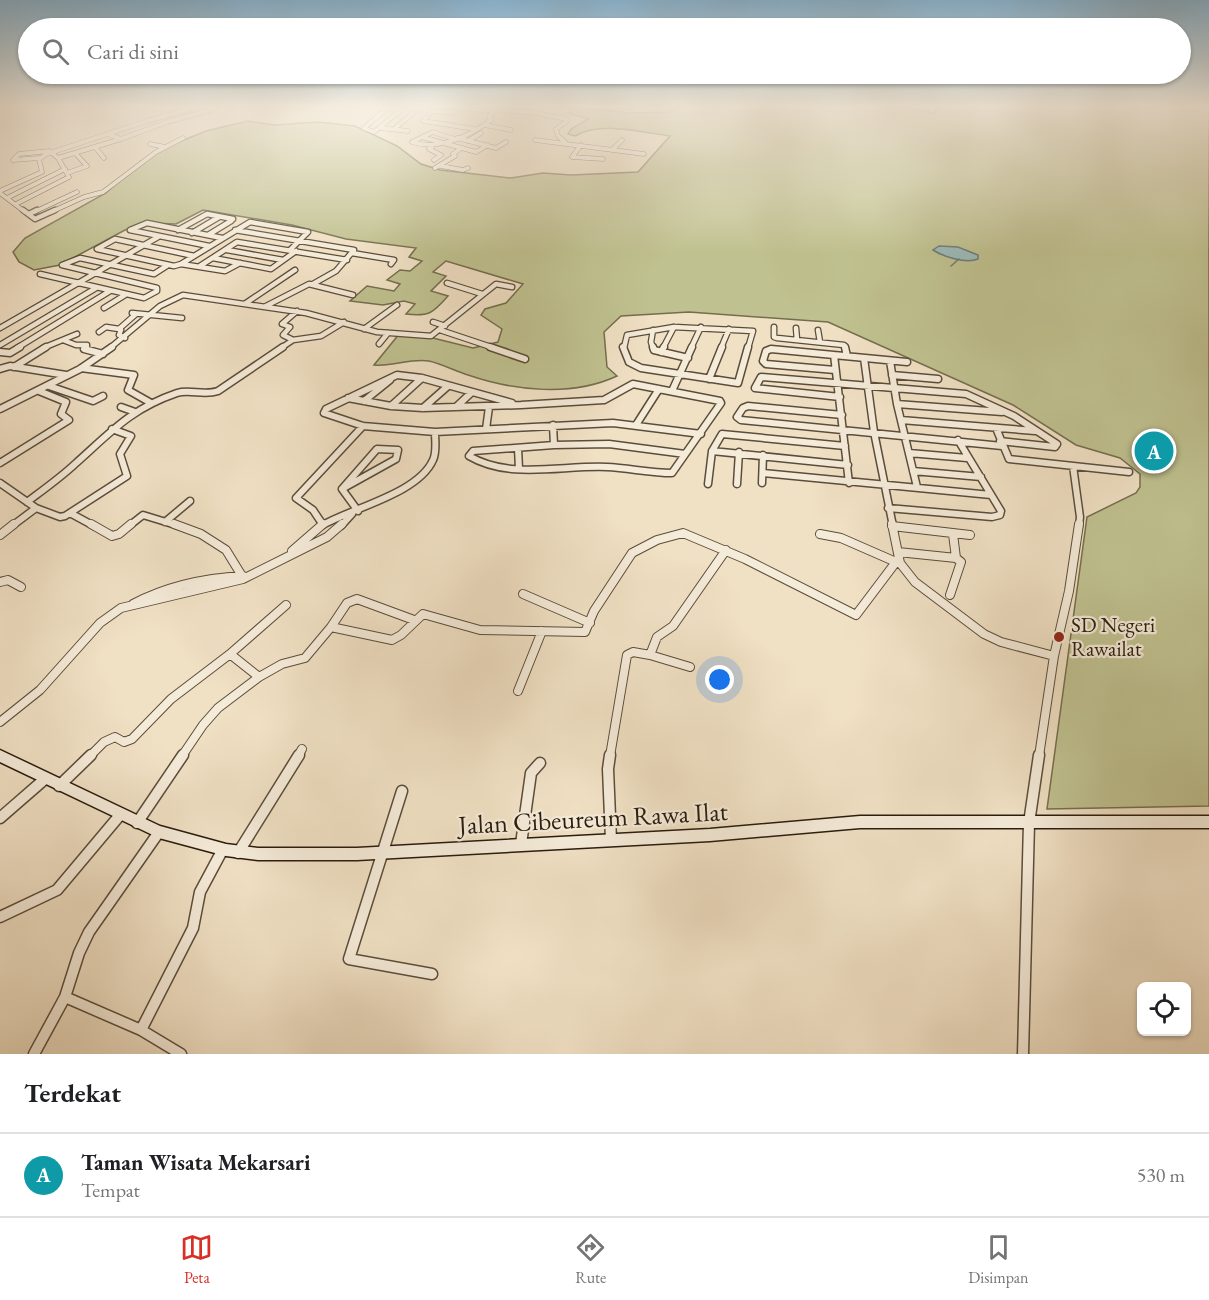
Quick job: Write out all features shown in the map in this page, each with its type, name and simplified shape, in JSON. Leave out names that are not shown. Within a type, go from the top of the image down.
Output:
[{"type":"street","points":[[19,154],[13,161],[39,158],[49,154]]},
{"type":"street","points":[[53,154],[67,174]]},
{"type":"street","points":[[58,158],[71,154]]},
{"type":"street","points":[[7,198],[85,167],[76,154]]},
{"type":"street","points":[[100,154],[104,159]]},
{"type":"street","points":[[39,158],[43,171],[0,192],[36,219],[84,197],[103,192],[134,167],[155,154]]},
{"type":"street","points":[[434,160],[440,154]]},
{"type":"street","points":[[435,168],[441,166],[454,154]]},
{"type":"street","points":[[574,154],[572,157],[603,159]]},
{"type":"street","points":[[441,166],[463,170],[468,168]]},
{"type":"street","points":[[16,204],[67,174]]},
{"type":"street","points":[[29,214],[77,192]]},
{"type":"street","points":[[178,230],[206,215],[233,219],[208,235]]},
{"type":"street","points":[[192,233],[219,216]]},
{"type":"street","points":[[181,264],[252,222],[308,232],[284,260],[269,269],[213,258]]},
{"type":"street","points":[[209,246],[130,230],[146,223],[222,238]]},
{"type":"street","points":[[236,230],[354,250],[347,260],[327,278],[302,286],[266,306]]},
{"type":"street","points":[[0,328],[158,237]]},
{"type":"street","points":[[194,256],[115,239],[97,249],[168,265],[181,264],[225,272],[240,263]]},
{"type":"street","points":[[199,267],[238,242],[347,260]]},
{"type":"street","points":[[227,250],[284,260]]},
{"type":"street","points":[[352,253],[394,260],[391,264]]},
{"type":"street","points":[[40,274],[144,298],[158,289],[63,266],[71,260],[80,258],[154,274],[168,265]]},
{"type":"street","points":[[246,303],[295,270]]},
{"type":"street","points":[[447,283],[482,294]]},
{"type":"street","points":[[0,409],[81,368],[125,338],[148,315],[183,295],[297,311],[388,333],[431,336],[497,283],[512,287]]},
{"type":"street","points":[[313,284],[353,295]]},
{"type":"street","points":[[0,345],[96,288]]},
{"type":"street","points":[[0,351],[10,352],[110,291]]},
{"type":"street","points":[[104,308],[125,295]]},
{"type":"street","points":[[364,329],[397,305]]},
{"type":"street","points":[[31,311],[64,320]]},
{"type":"street","points":[[293,340],[283,335],[290,327],[282,324],[297,311]]},
{"type":"street","points":[[119,329],[134,313],[182,318]]},
{"type":"street","points":[[27,502],[135,412],[180,392],[209,394],[218,391],[293,340],[321,336],[344,322]]},
{"type":"street","points":[[433,322],[443,328],[525,359]]},
{"type":"street","points":[[99,332],[106,327],[119,329]]},
{"type":"street","points":[[662,352],[674,327]]},
{"type":"street","points":[[674,327],[701,327],[753,332],[738,383],[641,368],[629,362],[623,345],[625,338],[632,333],[674,327]]},
{"type":"street","points":[[672,391],[701,327]]},
{"type":"street","points":[[774,327],[775,338],[844,345],[847,356]]},
{"type":"street","points":[[796,327],[797,340]]},
{"type":"street","points":[[119,329],[121,330],[119,335],[125,338]]},
{"type":"street","points":[[709,379],[729,329]]},
{"type":"street","points":[[653,330],[652,347],[662,352],[688,358]]},
{"type":"street","points":[[818,330],[820,342]]},
{"type":"street","points":[[379,344],[388,333]]},
{"type":"street","points":[[14,367],[44,348],[77,334]]},
{"type":"street","points":[[63,340],[76,345],[87,345],[84,349],[103,354]]},
{"type":"street","points":[[835,370],[763,362],[768,350],[907,362]]},
{"type":"street","points":[[834,355],[849,483]]},
{"type":"street","points":[[864,358],[874,432],[898,558],[915,582],[984,634],[1001,642],[1054,656]]},
{"type":"street","points":[[890,361],[897,404],[917,487]]},
{"type":"street","points":[[0,369],[14,367],[66,375]]},
{"type":"street","points":[[81,368],[94,372],[105,369],[134,375],[128,390],[151,403]]},
{"type":"street","points":[[50,372],[45,376],[57,381]]},
{"type":"street","points":[[521,405],[422,378],[397,375],[326,409],[324,413],[363,426],[435,432],[589,423],[636,425],[700,434]]},
{"type":"street","points":[[364,401],[397,375]]},
{"type":"street","points":[[892,375],[938,379]]},
{"type":"street","points":[[840,397],[755,388],[761,376],[966,394],[984,401],[1053,439],[1056,446],[958,440],[741,420],[737,417],[743,408],[748,406],[842,414]]},
{"type":"street","points":[[391,406],[422,378]]},
{"type":"street","points":[[348,398],[391,406],[489,407],[608,398],[631,384],[721,401],[675,471],[669,473],[596,466],[519,469],[484,464],[470,456],[473,451],[554,445],[609,444],[686,454]]},
{"type":"street","points":[[49,386],[93,401],[103,396]]},
{"type":"street","points":[[423,408],[448,386]]},
{"type":"street","points":[[636,425],[658,389]]},
{"type":"street","points":[[0,463],[69,420],[61,414],[66,402],[39,391]]},
{"type":"street","points":[[456,407],[472,392]]},
{"type":"street","points":[[897,404],[1005,413]]},
{"type":"street","points":[[121,407],[135,412]]},
{"type":"street","points":[[486,429],[489,407]]},
{"type":"street","points":[[901,420],[1037,431]]},
{"type":"street","points":[[553,425],[554,445]]},
{"type":"street","points":[[323,525],[313,510],[296,499],[363,426]]},
{"type":"street","points":[[996,428],[1009,459],[1129,472]]},
{"type":"street","points":[[0,483],[36,508],[60,517],[70,513],[128,474],[120,454],[121,448],[131,436],[112,429]]},
{"type":"street","points":[[291,553],[300,542],[323,525],[355,512],[421,476],[433,459],[435,432]]},
{"type":"street","points":[[708,484],[712,451],[719,436],[725,433],[845,446]]},
{"type":"street","points":[[888,508],[998,517],[1001,511],[958,440]]},
{"type":"street","points":[[518,448],[519,469]]},
{"type":"street","points":[[377,449],[398,450],[393,462],[342,489],[377,449]]},
{"type":"street","points":[[712,451],[848,465]]},
{"type":"street","points":[[736,484],[739,452]]},
{"type":"street","points":[[909,453],[967,458]]},
{"type":"street","points":[[762,483],[763,455]]},
{"type":"street","points":[[1023,1054],[1029,828],[1054,656],[1069,591],[1080,517],[1073,466]]},
{"type":"street","points":[[913,471],[981,477]]},
{"type":"street","points":[[763,473],[885,487],[917,487],[991,495]]},
{"type":"street","points":[[342,489],[355,512]]},
{"type":"street","points":[[165,522],[190,501]]},
{"type":"street","points":[[0,535],[36,508]]},
{"type":"street","points":[[0,722],[40,690],[100,624],[121,608],[144,604],[201,587],[236,581],[327,537],[355,512]]},
{"type":"street","points":[[70,513],[112,536],[119,534],[143,515],[201,534],[226,550],[245,576]]},
{"type":"street","points":[[892,526],[970,535]]},
{"type":"street","points":[[331,627],[392,640],[401,635],[414,620],[426,614],[480,630],[585,632],[594,611],[632,553],[657,540],[683,533],[726,550],[856,615],[898,558]]},
{"type":"street","points":[[820,534],[841,538],[898,558],[957,558]]},
{"type":"street","points":[[950,595],[961,562],[957,558],[952,534]]},
{"type":"street","points":[[650,655],[657,637],[674,626],[726,550]]},
{"type":"street","points":[[0,582],[8,580],[21,587]]},
{"type":"street","points":[[524,594],[590,622]]},
{"type":"street","points":[[137,823],[202,725],[218,708],[259,677],[282,664],[304,658],[331,627],[347,603],[357,599],[414,620]]},
{"type":"street","points":[[59,786],[104,742],[114,737],[124,742],[132,738],[171,699],[230,654],[286,605]]},
{"type":"street","points":[[518,691],[542,631]]},
{"type":"street","points":[[611,840],[608,769],[627,655],[633,652],[650,655],[690,667]]},
{"type":"street","points":[[230,654],[259,677]]},
{"type":"street","points":[[238,853],[302,749]]},
{"type":"street","name":"Jalan Cibeureum Rawa Ilat","points":[[0,756],[159,832],[238,853],[380,852],[611,840],[860,822],[1029,828],[1209,822]]},
{"type":"street","points":[[521,844],[531,772],[533,767],[540,763]]},
{"type":"street","points":[[0,818],[46,778]]},
{"type":"street","points":[[402,791],[380,852],[360,932],[349,960],[432,974]]},
{"type":"street","points":[[0,917],[57,890],[120,815]]},
{"type":"street","points":[[34,1054],[65,997],[78,953],[88,932],[159,832]]},
{"type":"street","points":[[141,1030],[193,928],[200,892],[224,849]]},
{"type":"street","points":[[65,997],[141,1030],[181,1054]]},
{"type":"green space","points":[[154,154],[408,154],[421,164],[440,170],[511,178],[543,173],[571,175],[638,172],[654,154],[1209,154],[1209,806],[1047,809],[1087,517],[1136,493],[1140,487],[1140,474],[1120,458],[1076,445],[1013,405],[828,322],[689,312],[621,316],[604,332],[607,367],[617,376],[581,387],[543,389],[505,385],[429,361],[374,365],[400,333],[409,332],[473,348],[498,342],[502,329],[481,315],[485,309],[506,303],[523,284],[446,261],[433,272],[446,276],[431,291],[448,296],[430,312],[420,315],[406,314],[415,304],[404,301],[383,305],[350,301],[367,286],[394,291],[400,284],[387,280],[400,270],[410,271],[422,261],[409,257],[416,248],[346,239],[292,225],[203,210],[176,224],[145,223],[125,230],[60,265],[34,270],[19,262],[13,252],[25,238],[106,193],[141,161]]},
{"type":"water","points":[[939,246],[958,247],[978,255],[978,259],[967,261],[943,255],[933,250]]},
{"type":"waterway","points":[[951,266],[959,259]]},
{"type":"place","name":"Taman Wisata Mekarsari","points":[[1154,451]]},
{"type":"place","name":"SD Negeri Rawailat","points":[[1059,637]]}]
